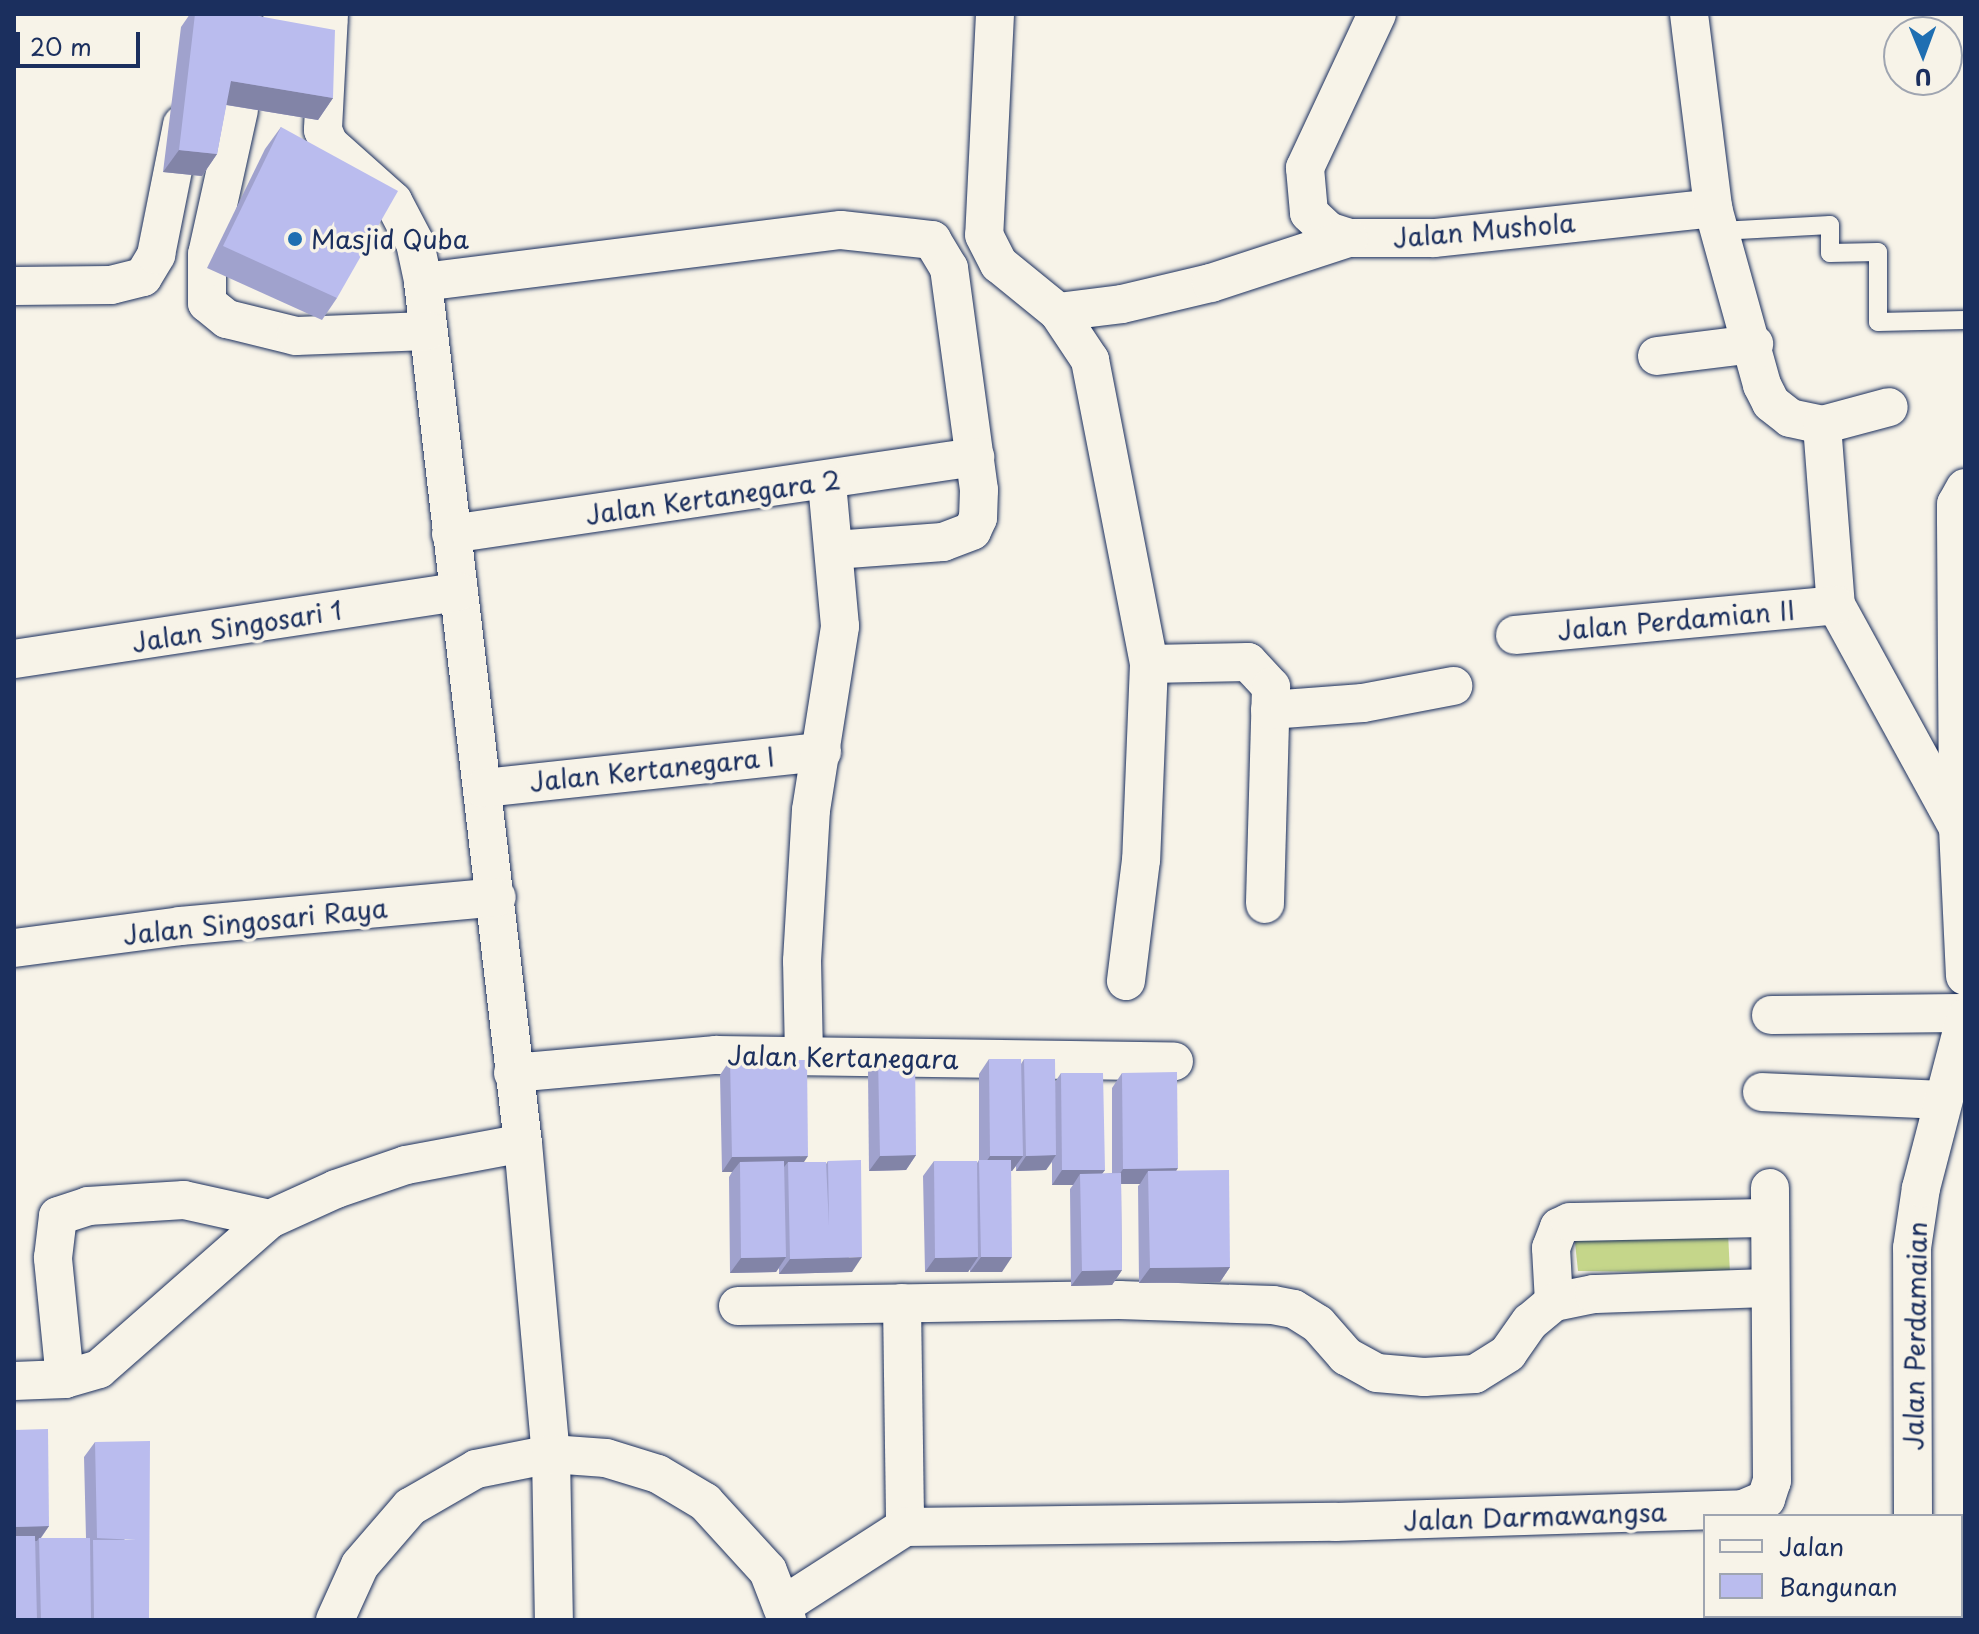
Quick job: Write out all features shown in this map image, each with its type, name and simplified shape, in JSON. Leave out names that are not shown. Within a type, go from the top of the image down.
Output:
[{"type":"street","points":[[282,14],[328,18],[323,130],[329,144],[393,201],[415,243],[423,282],[497,897],[513,1073],[523,1143],[551,1454],[554,1620]]},
{"type":"street","points":[[995,14],[984,235],[999,264],[1058,312],[1090,360],[1149,664],[1141,860],[1126,981]]},
{"type":"street","name":"Jalan Mushola","points":[[1377,14],[1305,168],[1309,213],[1328,231],[1349,238],[1434,238],[1716,220]]},
{"type":"street","points":[[1689,14],[1716,220],[1771,403],[1790,418],[1822,425],[1889,407]]},
{"type":"street","points":[[14,286],[111,285],[143,277],[156,255],[189,93]]},
{"type":"street","points":[[239,110],[207,254],[207,303],[227,319],[296,336],[428,331]]},
{"type":"street","points":[[423,282],[841,230],[932,240],[949,268],[975,457],[978,518],[972,531],[943,542],[834,550]]},
{"type":"street","points":[[1058,312],[1211,283],[1349,238]]},
{"type":"street","points":[[1657,356],[1754,344]]},
{"type":"street","points":[[1822,425],[1836,605],[1958,828]]},
{"type":"street","name":"Jalan Kertanegara 2","points":[[451,534],[827,482],[975,457]]},
{"type":"street","points":[[804,1055],[802,961],[810,825],[838,664],[834,550],[827,482]]},
{"type":"street","points":[[1963,489],[1958,828],[1965,976]]},
{"type":"street","name":"Jalan Singosari 1","points":[[14,659],[459,592]]},
{"type":"street","name":"Jalan Perdamian II","points":[[1515,635],[1836,605]]},
{"type":"street","points":[[1149,664],[1248,662],[1271,687],[1265,904]]},
{"type":"street","points":[[1270,710],[1363,703],[1453,686]]},
{"type":"street","name":"Jalan Kertanegara I","points":[[483,788],[822,752]]},
{"type":"street","name":"Jalan Singosari Raya","points":[[14,948],[180,926],[497,897]]},
{"type":"street","points":[[1771,1015],[1965,1016]]},
{"type":"street","name":"Jalan Perdamaian","points":[[1913,1514],[1912,1248],[1942,1100],[1965,1016]]},
{"type":"street","name":"Jalan Kertanegara","points":[[513,1073],[716,1055],[1174,1061]]},
{"type":"street","points":[[1762,1092],[1942,1100]]},
{"type":"street","points":[[14,1381],[65,1379],[99,1369],[270,1219],[336,1189],[406,1165],[523,1143]]},
{"type":"street","points":[[65,1379],[53,1258],[58,1216],[88,1206],[184,1200],[270,1219]]},
{"type":"street","name":"Jalan Darmawangsa","points":[[905,1527],[1335,1522],[1743,1509],[1766,1499],[1772,1481],[1770,1203],[1570,1222],[1559,1227],[1551,1248],[1554,1302]]},
{"type":"street","points":[[738,1306],[1119,1300],[1273,1305],[1294,1309],[1318,1324],[1346,1356],[1377,1373],[1424,1377],[1475,1374],[1508,1353],[1530,1322],[1554,1302],[1594,1294],[1769,1288]]},
{"type":"street","points":[[335,1620],[360,1565],[410,1507],[476,1469],[551,1454],[606,1458],[658,1474],[705,1502],[745,1540],[768,1571],[785,1613],[905,1527],[902,1303]]},
{"type":"lane","points":[[1716,220],[1830,225],[1830,253],[1878,252],[1878,322],[1965,320]]},
{"type":"green space","points":[[1574,1233],[1728,1233],[1730,1273],[1578,1271]]},
{"type":"building","points":[[195,14],[247,14],[335,30],[333,98],[231,81],[217,154],[179,150]]},
{"type":"building","name":"Masjid Quba","points":[[281,127],[398,191],[337,298],[223,246]]},
{"type":"building","points":[[915,1056],[916,1155],[880,1156],[878,1057]]},
{"type":"building","points":[[989,1059],[1021,1059],[1023,1156],[990,1156]]},
{"type":"building","points":[[1024,1059],[1055,1059],[1056,1155],[1026,1156]]},
{"type":"building","points":[[730,1060],[807,1060],[808,1156],[732,1157]]},
{"type":"building","points":[[1177,1072],[1178,1168],[1123,1169],[1122,1073]]},
{"type":"building","points":[[1061,1073],[1103,1073],[1105,1170],[1062,1170]]},
{"type":"building","points":[[861,1160],[862,1257],[790,1259],[788,1162],[826,1162],[829,1226],[828,1161]]},
{"type":"building","points":[[979,1160],[1011,1160],[1012,1257],[981,1257]]},
{"type":"building","points":[[784,1161],[786,1257],[741,1258],[740,1162]]},
{"type":"building","points":[[934,1161],[977,1161],[978,1257],[935,1258]]},
{"type":"building","points":[[1229,1170],[1230,1267],[1150,1268],[1148,1171]]},
{"type":"building","points":[[1121,1173],[1122,1270],[1082,1271],[1080,1174]]},
{"type":"building","points":[[48,1429],[49,1526],[14,1527],[14,1430]]},
{"type":"building","points":[[150,1441],[149,1620],[94,1620],[93,1540],[136,1540],[97,1538],[95,1442]]},
{"type":"building","points":[[14,1536],[35,1536],[37,1620],[14,1620]]},
{"type":"building","points":[[39,1538],[90,1538],[91,1620],[41,1620]]},
{"type":"place","name":"Masjid Quba","points":[[295,239]]}]
